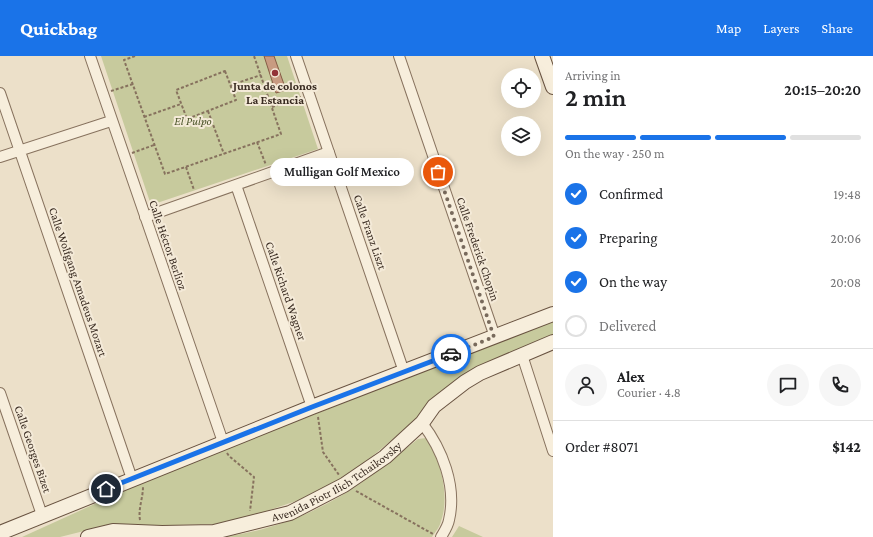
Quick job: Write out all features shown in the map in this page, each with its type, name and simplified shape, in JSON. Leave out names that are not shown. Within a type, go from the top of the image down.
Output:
[{"type":"street","name":"Calle Héctor Berlioz","points":[[90,56],[144,217],[223,442]]},
{"type":"street","name":"Calle Franz Liszt","points":[[296,56],[404,372]]},
{"type":"street","name":"Calle Frederick Chopin","points":[[399,56],[494,337]]},
{"type":"street","points":[[542,56],[553,87]]},
{"type":"street","name":"Calle Wolfgang Amadeus Mozart","points":[[0,93],[136,477]]},
{"type":"street","points":[[0,157],[111,121]]},
{"type":"street","points":[[144,217],[329,152]]},
{"type":"street","name":"Calle Richard Wagner","points":[[236,184],[312,407]]},
{"type":"street","points":[[0,533],[223,442],[553,314]]},
{"type":"street","name":"Avenida Piotr Ilich Tchaikovsky","points":[[88,537],[113,531],[145,532],[163,535],[214,532],[290,513],[344,484],[385,456],[422,423],[434,406],[465,382],[553,342]]},
{"type":"street","points":[[522,355],[553,451]]},
{"type":"street","name":"Calle Georges Bizet","points":[[0,392],[42,515]]},
{"type":"street","points":[[422,423],[433,437],[442,456],[449,481],[451,501],[449,521],[441,537]]},
{"type":"path","points":[[135,56],[124,60],[165,174],[281,134],[254,56]]},
{"type":"path","points":[[225,71],[230,85],[236,100],[187,119],[176,90],[225,71]]},
{"type":"path","points":[[230,85],[261,75]]},
{"type":"path","points":[[102,94],[133,84]]},
{"type":"path","points":[[272,107],[309,95]]},
{"type":"path","points":[[144,117],[181,104]]},
{"type":"path","points":[[208,111],[224,154]]},
{"type":"path","points":[[257,142],[269,173]]},
{"type":"path","points":[[123,156],[154,145]]},
{"type":"path","points":[[186,167],[197,198]]},
{"type":"path","points":[[223,442],[229,456],[254,478],[250,512],[251,523]]},
{"type":"path","points":[[136,477],[143,486],[139,514],[145,532]]},
{"type":"green space","name":"El Pulpo","points":[[101,56],[287,56],[318,149],[151,205]]},
{"type":"green space","points":[[553,321],[553,335],[513,352],[446,388],[406,428],[363,464],[332,484],[299,500],[258,514],[215,524],[133,526],[92,529],[60,537],[22,537],[154,477]]},
{"type":"green space","points":[[426,438],[440,467],[445,501],[440,525],[432,537],[220,537],[277,525],[315,510],[349,491],[365,480],[418,439]]},
{"type":"green space","points":[[459,526],[483,537],[452,537]]},
{"type":"building","name":"Junta de colonos La Estancia","points":[[264,56],[274,56],[286,90],[276,93]]},
{"type":"way so far","points":[[438,172],[494,337],[451,354]]},
{"type":"place","name":"Junta de colonos La Estancia","points":[[275,73]]},
{"type":"place","name":"Mulligan Golf Mexico","points":[[438,172]]},
{"type":"route","points":[[106,489],[312,407],[451,354]]}]
